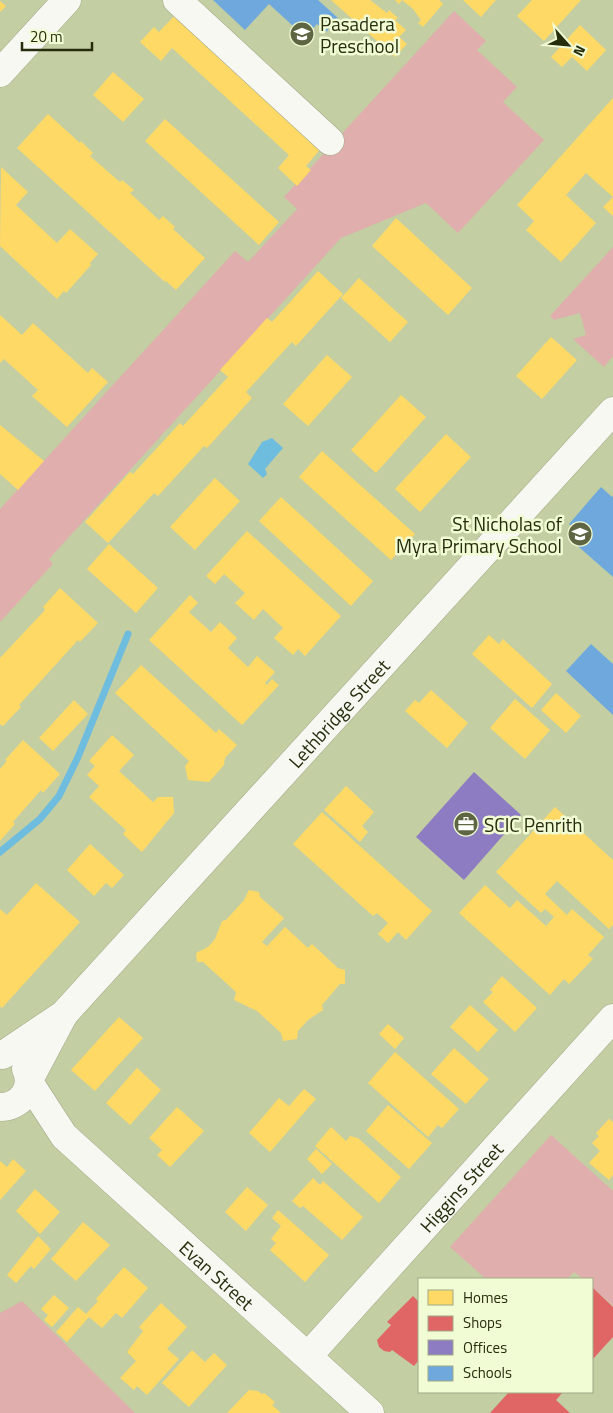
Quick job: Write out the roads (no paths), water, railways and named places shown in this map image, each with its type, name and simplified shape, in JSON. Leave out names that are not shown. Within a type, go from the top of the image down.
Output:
[{"type":"street","points":[[0,73],[67,0]]},
{"type":"street","points":[[177,0],[330,141]]},
{"type":"street","name":"Lethbridge Street","points":[[1,1055],[64,1014],[609,424]]},
{"type":"street","name":"Lethbridge Street","points":[[3,1108],[20,1101],[28,1089],[29,1081],[64,1014]]},
{"type":"street","name":"Higgins Street","points":[[308,1356],[613,1018]]},
{"type":"street","name":"Evan Street","points":[[1,1055],[11,1056],[24,1065],[29,1081],[64,1136],[370,1413]]},
{"type":"street","name":"Evan Street","points":[[3,1108],[64,1136]]},
{"type":"water","points":[[272,438],[283,448],[265,469],[267,474],[263,478],[248,464],[262,442]]},
{"type":"waterway","points":[[0,852],[40,819],[59,796],[78,757],[128,634]]},
{"type":"place","name":"Pasadera Preschool","points":[[302,34]]},
{"type":"place","name":"St Nicholas of Myra Primary School","points":[[580,534]]},
{"type":"place","name":"SCIC Penrith","points":[[466,824]]}]
